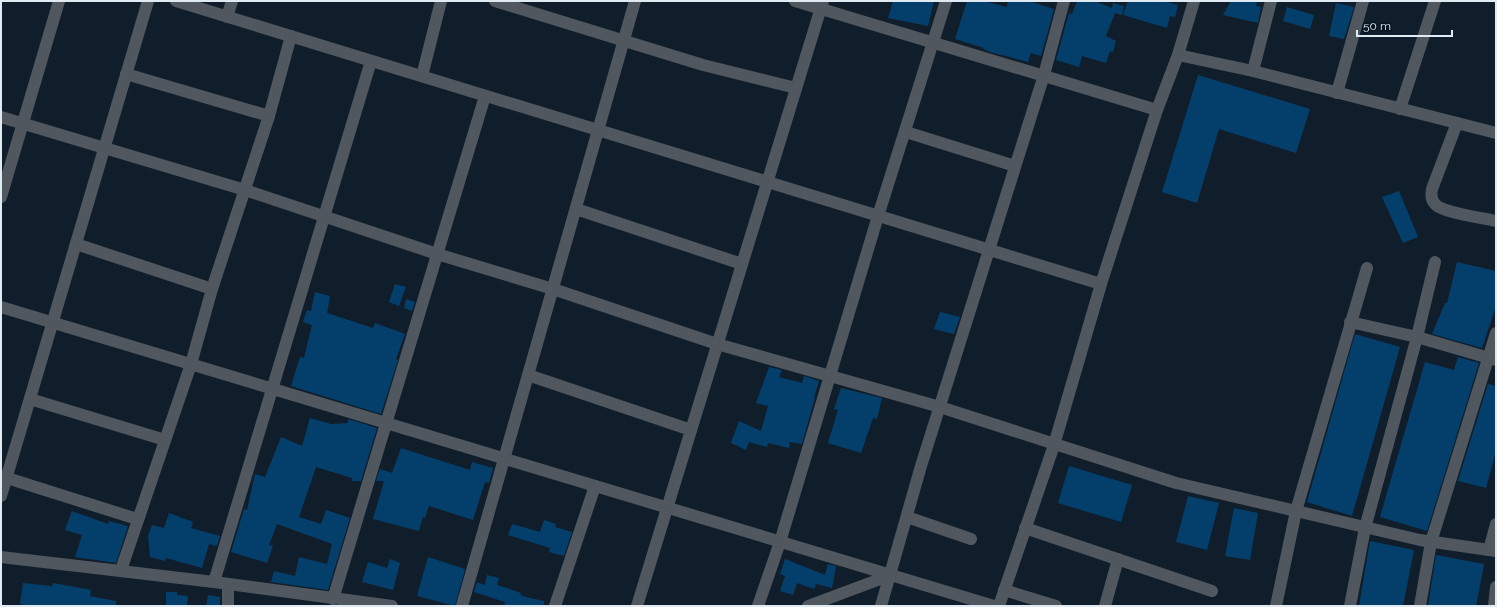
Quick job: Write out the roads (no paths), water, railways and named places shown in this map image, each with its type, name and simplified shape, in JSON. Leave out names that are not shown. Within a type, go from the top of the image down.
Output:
[{"type":"street","points":[[1,197],[59,1]]},
{"type":"street","points":[[1,496],[148,1]]},
{"type":"street","points":[[176,1],[1101,284]]},
{"type":"street","points":[[227,16],[232,1]]},
{"type":"street","points":[[422,76],[441,1]]},
{"type":"street","points":[[495,1],[703,65],[796,88]]},
{"type":"street","points":[[462,606],[636,1]]},
{"type":"street","points":[[795,1],[822,5],[934,42],[1157,110]]},
{"type":"street","points":[[758,606],[780,542],[831,377],[878,216],[906,132],[946,1]]},
{"type":"street","points":[[881,606],[988,250],[1044,75],[1064,1]]},
{"type":"street","points":[[999,606],[1054,445],[1101,284],[1157,110],[1178,56],[1194,1]]},
{"type":"street","points":[[1253,71],[1271,1]]},
{"type":"street","points":[[1337,93],[1363,1]]},
{"type":"street","points":[[1400,109],[1436,1]]},
{"type":"street","points":[[636,606],[822,5]]},
{"type":"street","points":[[121,570],[137,519],[191,364],[212,289],[246,190],[269,116],[291,36]]},
{"type":"street","points":[[1178,56],[1253,71],[1496,133]]},
{"type":"street","points":[[214,582],[371,61]]},
{"type":"street","points":[[126,74],[269,116]]},
{"type":"street","points":[[334,599],[485,96]]},
{"type":"street","points":[[1,117],[246,190],[438,254],[553,289],[717,344],[940,407],[1054,445],[1176,483],[1365,528],[1431,542],[1493,551],[1496,524]]},
{"type":"street","points":[[1457,123],[1432,189],[1432,200],[1435,205],[1440,208],[1458,214],[1496,221]]},
{"type":"street","points":[[906,132],[1015,166]]},
{"type":"street","points":[[576,209],[742,264]]},
{"type":"street","points":[[76,244],[212,289]]},
{"type":"street","points":[[1350,606],[1365,528],[1436,262]]},
{"type":"street","points":[[1276,606],[1296,511],[1367,268]]},
{"type":"street","points":[[1,307],[994,606]]},
{"type":"street","points":[[1350,322],[1417,337],[1492,359]]},
{"type":"street","points":[[1420,606],[1431,542],[1492,359],[1496,333]]},
{"type":"street","points":[[528,375],[691,430]]},
{"type":"street","points":[[30,399],[165,440]]},
{"type":"street","points":[[6,478],[137,519]]},
{"type":"street","points":[[555,606],[595,486]]},
{"type":"street","points":[[907,517],[971,539]]},
{"type":"street","points":[[1025,528],[1212,591]]},
{"type":"street","points":[[1,557],[121,570],[392,606]]},
{"type":"street","points":[[1105,606],[1118,559]]},
{"type":"street","points":[[808,606],[891,575]]},
{"type":"street","points":[[228,585],[228,606]]},
{"type":"street","points":[[1494,606],[1496,587]]},
{"type":"street","points":[[1004,590],[1056,606]]}]
